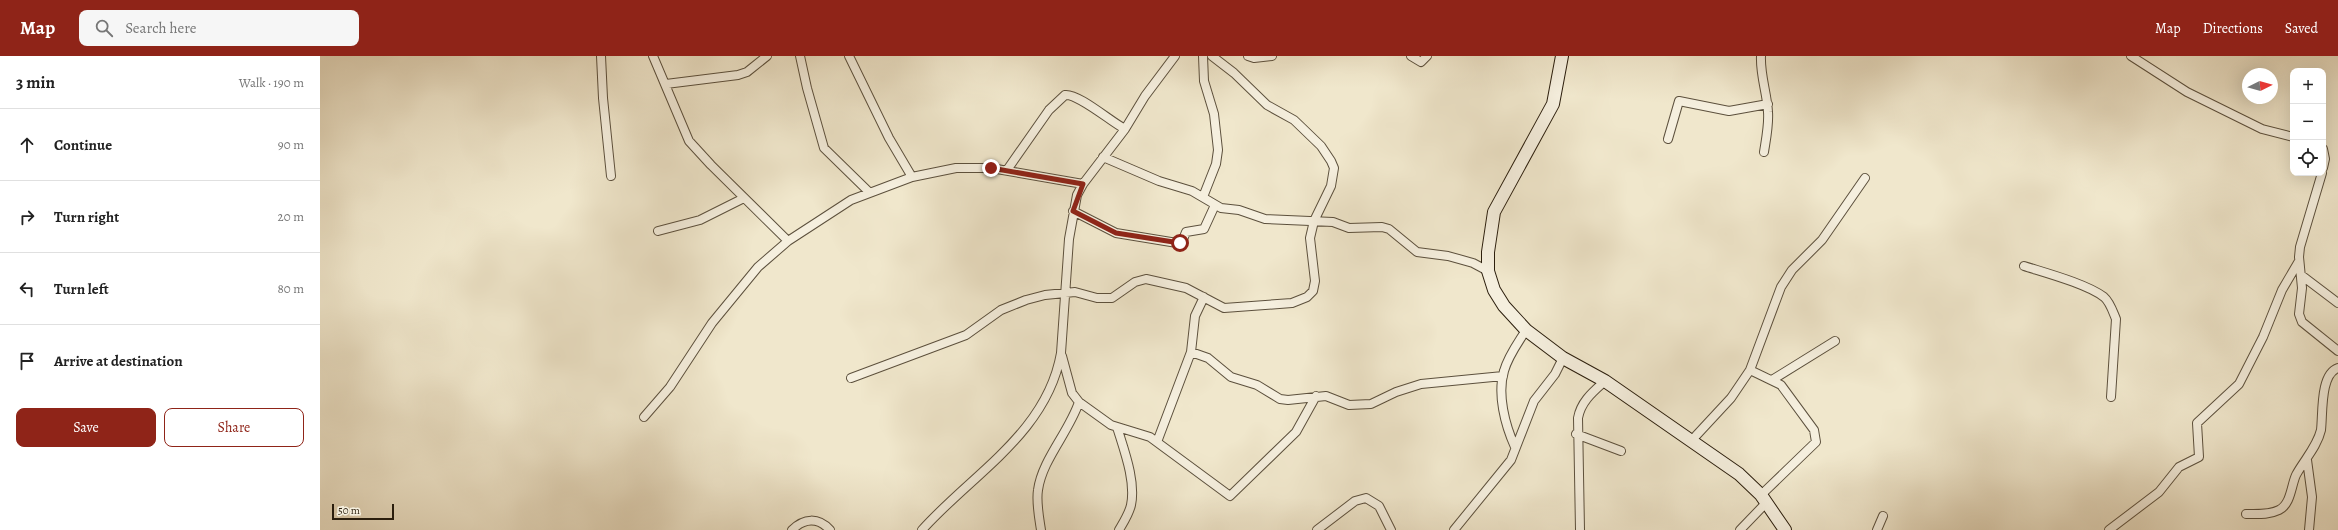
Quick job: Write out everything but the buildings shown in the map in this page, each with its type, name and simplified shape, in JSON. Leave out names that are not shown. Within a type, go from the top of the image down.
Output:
[{"type":"main road","points":[[1562,56],[1553,104],[1533,144],[1506,186],[1494,212],[1488,252],[1488,271],[1494,290],[1504,306],[1526,330],[1563,358],[1605,380],[1739,474],[1764,499],[1785,530]]},
{"type":"street","points":[[601,56],[603,98],[611,176]]},
{"type":"street","points":[[653,56],[689,141],[788,241]]},
{"type":"street","points":[[666,84],[738,75],[747,72],[767,56]]},
{"type":"street","points":[[800,56],[807,88],[824,148],[869,192]]},
{"type":"street","points":[[849,56],[890,138],[912,177]]},
{"type":"street","points":[[922,530],[947,502],[1021,435],[1045,402],[1058,368],[1061,353],[1064,293],[1073,211],[1083,184],[1125,129],[1145,96],[1175,56]]},
{"type":"street","points":[[1203,56],[1204,81],[1214,114],[1218,150],[1216,164],[1203,197]]},
{"type":"street","points":[[851,378],[966,335],[984,321],[1013,304],[1039,297],[1074,292],[1098,298],[1112,298],[1135,282],[1146,279],[1186,288],[1224,308],[1292,303],[1307,297],[1313,291],[1315,281],[1310,245],[1314,221],[1331,186],[1334,168],[1321,146],[1294,120],[1267,105],[1250,91],[1234,73],[1212,56]]},
{"type":"street","points":[[1248,56],[1254,58],[1272,56]]},
{"type":"street","points":[[1411,56],[1421,62],[1427,56]]},
{"type":"street","points":[[1562,56],[1567,56]]},
{"type":"street","points":[[1761,56],[1761,67],[1768,104],[1764,152]]},
{"type":"street","points":[[2131,56],[2187,92],[2262,129],[2290,136]]},
{"type":"street","points":[[1007,170],[1049,110],[1065,95],[1073,96],[1113,123],[1125,129]]},
{"type":"street","points":[[1668,139],[1679,101],[1729,111],[1768,104]]},
{"type":"street","points":[[1103,157],[1141,174],[1180,186],[1203,197],[1215,205],[1265,219],[1333,222],[1349,228],[1382,227],[1389,229],[1417,252],[1448,256],[1473,262],[1488,271]]},
{"type":"street","points":[[644,417],[670,387],[712,323],[758,267],[788,241],[851,200],[912,177],[956,168],[976,167],[1007,170],[1083,184]]},
{"type":"street","points":[[2321,176],[2300,247],[2299,261],[2302,288],[2299,314],[2302,322],[2338,351]]},
{"type":"street","points":[[1692,440],[1731,398],[1750,370],[1781,287],[1792,270],[1822,240],[1865,178]]},
{"type":"street","points":[[658,231],[700,220],[744,198]]},
{"type":"street","points":[[1073,211],[1116,233],[1177,243],[1182,242],[1186,232],[1204,229],[1215,205]]},
{"type":"street","points":[[2108,530],[2159,492],[2179,466],[2199,457],[2197,423],[2239,384],[2264,337],[2282,290],[2299,261]]},
{"type":"street","points":[[2024,266],[2092,291],[2104,298],[2112,308],[2116,319],[2111,397]]},
{"type":"street","points":[[2301,275],[2338,303]]},
{"type":"street","points":[[1157,442],[1191,352],[1195,316],[1204,297]]},
{"type":"street","points":[[1515,447],[1507,428],[1502,404],[1503,376],[1508,359],[1526,330]]},
{"type":"street","points":[[1772,380],[1834,342]]},
{"type":"street","points":[[1191,352],[1208,358],[1231,376],[1257,385],[1280,398],[1288,400],[1326,396],[1349,405],[1371,404],[1396,392],[1421,384],[1503,376]]},
{"type":"street","points":[[1061,353],[1072,393],[1079,402],[1117,427],[1150,437],[1230,496],[1296,432],[1316,396]]},
{"type":"street","points":[[1454,530],[1505,469],[1534,401],[1555,374],[1563,358]]},
{"type":"street","points":[[2246,514],[2269,513],[2281,510],[2288,502],[2296,475],[2307,460],[2320,431],[2324,389],[2328,376],[2338,368]]},
{"type":"street","points":[[1740,530],[1764,499],[1816,442],[1817,438],[1814,430],[1784,389],[1772,380],[1750,370]]},
{"type":"street","points":[[1580,530],[1576,434],[1579,411],[1589,395],[1605,380]]},
{"type":"street","points":[[1041,530],[1038,490],[1041,476],[1068,429],[1079,402]]},
{"type":"street","points":[[1117,427],[1129,469],[1131,494],[1131,505],[1119,530]]},
{"type":"street","points":[[1576,434],[1621,451]]},
{"type":"street","points":[[2307,460],[2312,497],[2309,530]]},
{"type":"street","points":[[1317,530],[1344,507],[1355,501],[1366,498],[1379,506],[1391,530]]},
{"type":"street","points":[[1877,530],[1883,516]]},
{"type":"street","points":[[792,530],[800,524],[814,520],[821,522],[830,530]]},
{"type":"route","points":[[991,168],[1083,184],[1077,195],[1073,211],[1116,233],[1180,243]]}]
